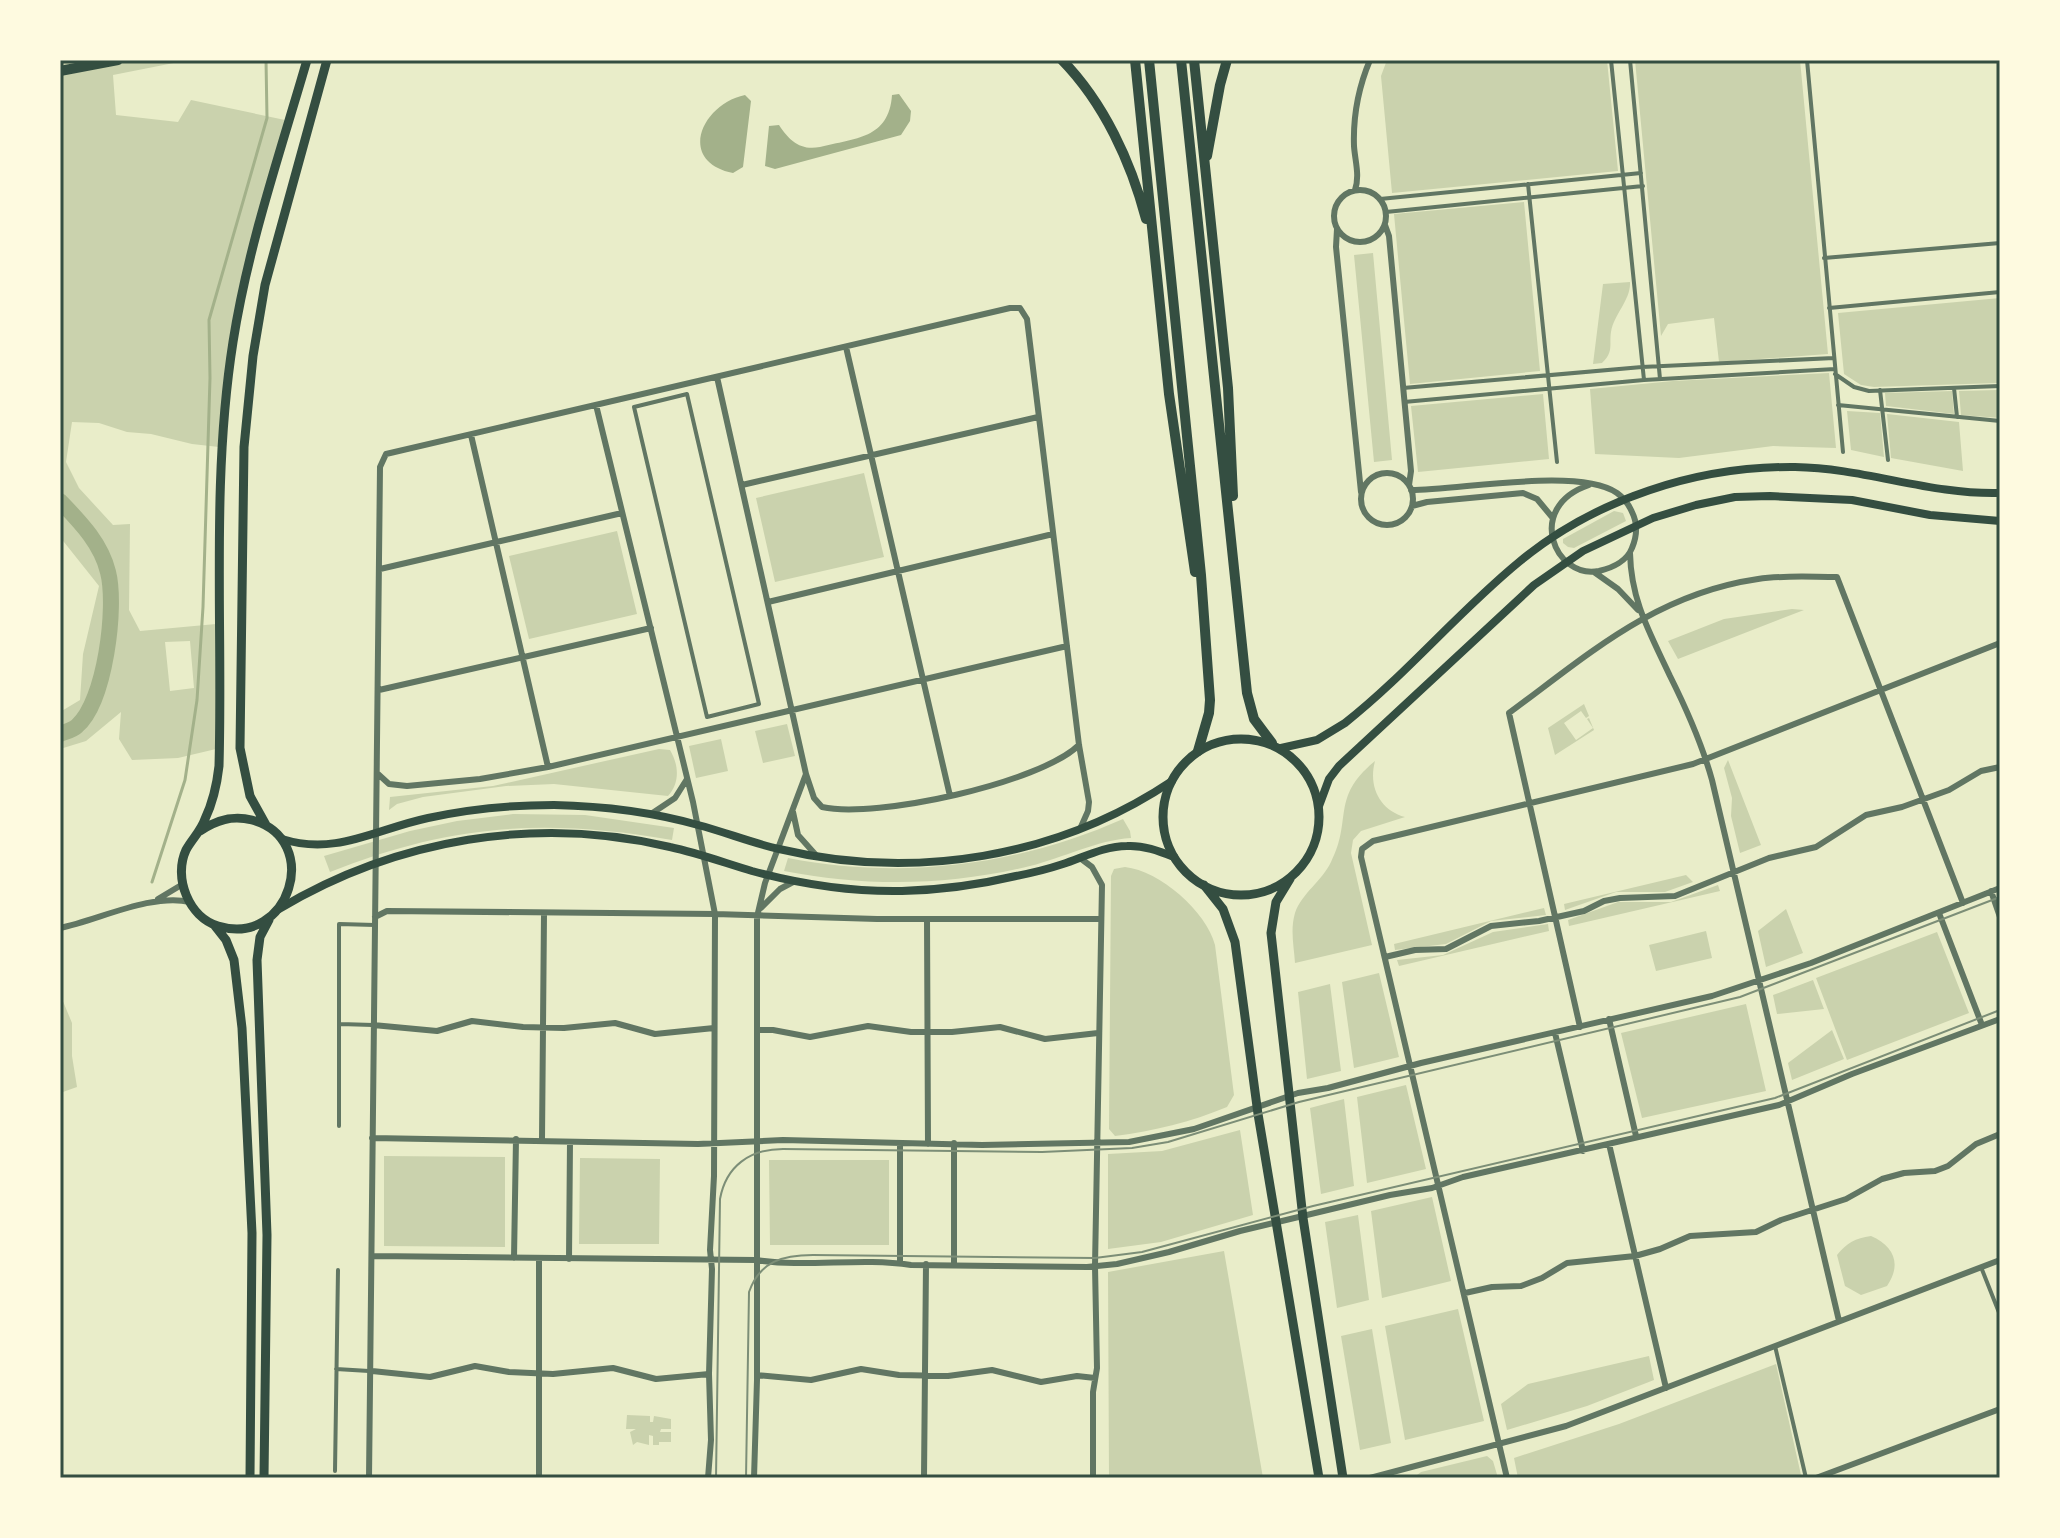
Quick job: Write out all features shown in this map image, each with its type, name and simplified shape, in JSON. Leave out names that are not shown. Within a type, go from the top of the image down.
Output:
[{"type":"highway","points":[[60,71],[118,60]]},
{"type":"highway","points":[[1062,60],[1096,104],[1119,143],[1138,189],[1157,279]]},
{"type":"highway","points":[[1135,60],[1169,394],[1190,551],[1201,597]]},
{"type":"highway","points":[[1149,60],[1210,700],[1198,751]]},
{"type":"highway","points":[[1181,60],[1249,705],[1254,719],[1276,746]]},
{"type":"highway","points":[[1194,60],[1228,388],[1235,522],[1232,542]]},
{"type":"highway","points":[[1204,170],[1227,60]]},
{"type":"main road","points":[[250,1478],[252,1233],[240,998],[234,960],[226,940],[190,902],[183,884],[183,859],[200,831],[214,796],[219,766],[222,464],[233,343],[242,292],[264,207],[307,60]]},
{"type":"main road","points":[[279,909],[292,879],[289,855],[282,839],[266,825],[250,796],[240,748],[244,447],[253,356],[265,285],[327,60]]},
{"type":"main road","points":[[1319,1478],[1275,1224],[1235,942],[1223,909],[1204,885],[1181,867],[1164,829],[1163,814],[1172,781],[1182,766],[1198,751],[1229,741],[1253,740],[1276,746],[1317,740],[1345,723],[1507,572],[1552,538],[1624,499],[1725,471],[1773,467],[1826,468],[1949,491],[2000,493]]},
{"type":"main road","points":[[1343,1478],[1303,1218],[1271,923],[1276,902],[1309,856],[1315,842],[1319,806],[1329,779],[1342,763],[1519,597],[1567,561],[1637,524],[1696,505],[1735,497],[1770,496],[1852,500],[1930,515],[2000,521]]},
{"type":"main road","points":[[1276,746],[1307,774],[1319,806]]},
{"type":"main road","points":[[282,839],[305,845],[332,845],[430,818],[510,806],[583,807],[649,814],[821,858],[875,863],[951,861],[1032,846],[1080,829],[1130,808],[1172,781]]},
{"type":"main road","points":[[200,831],[217,821],[230,818],[243,818],[266,825]]},
{"type":"main road","points":[[212,924],[240,929],[261,923],[321,885],[369,864],[415,850],[470,839],[557,832],[650,842],[768,874],[841,889],[921,891],[964,887],[1011,878],[1124,846],[1152,849],[1174,857]]},
{"type":"main road","points":[[1204,885],[1223,892],[1250,894],[1264,892],[1290,879]]},
{"type":"main road","points":[[264,1478],[267,1235],[257,960],[260,937],[271,917]]},
{"type":"street","points":[[1355,190],[1358,177],[1354,148],[1355,121],[1370,60]]},
{"type":"street","points":[[1611,60],[1644,380]]},
{"type":"street","points":[[1630,60],[1660,379]]},
{"type":"street","points":[[1807,60],[1843,452]]},
{"type":"street","points":[[1380,199],[1642,173]]},
{"type":"street","points":[[1528,184],[1557,462]]},
{"type":"street","points":[[1386,212],[1643,186]]},
{"type":"street","points":[[1355,190],[1371,192],[1380,199],[1386,212],[1385,225],[1389,236],[1412,506],[1403,520],[1396,524],[1380,525],[1366,516],[1360,501],[1334,219],[1335,206],[1343,196],[1355,190]]},
{"type":"street","points":[[1337,229],[1346,238],[1359,242],[1372,240],[1385,225]]},
{"type":"street","points":[[1824,258],[2000,243]]},
{"type":"street","points":[[1829,308],[2000,292]]},
{"type":"street","points":[[369,1478],[380,467],[386,454],[1020,308],[1027,319],[1079,745],[1089,802],[1080,829]]},
{"type":"street","points":[[846,347],[950,796]]},
{"type":"street","points":[[1403,388],[1642,367],[1834,358]]},
{"type":"street","points":[[1404,402],[1644,380],[1835,372],[1860,389],[2000,386]]},
{"type":"street","points":[[717,377],[806,774],[814,798],[828,808],[885,806],[950,796],[986,788],[1032,771],[1070,754],[1079,745]]},
{"type":"street","points":[[1954,388],[1957,417]]},
{"type":"street","points":[[1880,390],[1888,460]]},
{"type":"street","points":[[687,394],[759,704],[707,717],[634,407],[687,394]]},
{"type":"street","points":[[596,405],[687,779],[715,914],[709,1374],[711,1440],[708,1478]]},
{"type":"street","points":[[1838,405],[2000,421]]},
{"type":"street","points":[[742,485],[1038,417]]},
{"type":"street","points":[[471,435],[548,767]]},
{"type":"street","points":[[1361,492],[1369,479],[1383,473],[1398,475],[1410,487],[1530,481],[1589,485],[1611,490],[1624,499],[1637,524],[1630,553],[1631,582],[1640,614],[1707,759],[1839,1321]]},
{"type":"street","points":[[1589,485],[1568,495],[1552,517],[1552,538],[1556,549],[1581,570],[1594,572],[1613,567],[1630,553]]},
{"type":"street","points":[[1412,506],[1523,493],[1537,499],[1552,517]]},
{"type":"street","points":[[380,569],[622,513]]},
{"type":"street","points":[[768,602],[1053,534]]},
{"type":"street","points":[[1594,572],[1618,589],[1640,614]]},
{"type":"street","points":[[1580,1027],[1509,713],[1640,614],[1720,586],[1759,578],[1797,575],[1837,577],[1963,903]]},
{"type":"street","points":[[379,690],[651,628]]},
{"type":"street","points":[[1507,1478],[1361,857],[1363,847],[1373,841],[1530,805],[1707,759],[2000,643]]},
{"type":"street","points":[[378,774],[389,784],[407,786],[480,779],[548,767],[1067,646]]},
{"type":"street","points":[[1385,957],[1415,950],[1446,949],[1498,924],[1531,923],[1620,898],[1675,896],[1783,853],[1816,847],[1866,815],[1924,799],[1949,790],[1981,771],[2000,767]]},
{"type":"street","points":[[754,1478],[758,914],[768,874],[806,774]]},
{"type":"street","points":[[649,814],[672,801],[687,779]]},
{"type":"street","points":[[793,811],[795,828],[802,842],[821,858]]},
{"type":"street","points":[[1080,858],[1090,865],[1101,881],[1095,1266],[1097,1368],[1093,1478]]},
{"type":"street","points":[[758,914],[775,892],[798,880]]},
{"type":"street","points":[[155,901],[183,884]]},
{"type":"street","points":[[372,1138],[714,1143],[783,1140],[900,1144],[1129,1142],[1170,1135],[1288,1095],[1712,996],[2000,888]]},
{"type":"street","points":[[1991,891],[2000,917]]},
{"type":"street","points":[[60,928],[155,901],[172,899],[190,902]]},
{"type":"street","points":[[375,917],[387,911],[1101,919]]},
{"type":"street","points":[[1939,913],[1982,1025]]},
{"type":"street","points":[[542,1139],[544,914]]},
{"type":"street","points":[[927,919],[928,1144]]},
{"type":"street","points":[[339,1126],[339,924],[375,925]]},
{"type":"street","points":[[1609,1019],[1636,1136]]},
{"type":"street","points":[[373,1256],[1095,1266],[1160,1255],[1233,1232],[1787,1102],[2000,1019]]},
{"type":"street","points":[[339,1024],[437,1031],[472,1021],[574,1028],[615,1023],[655,1034],[714,1028]]},
{"type":"street","points":[[757,1030],[810,1037],[856,1026],[928,1032],[1000,1027],[1045,1039],[1098,1033]]},
{"type":"street","points":[[1555,1033],[1583,1151]]},
{"type":"street","points":[[1465,1293],[1530,1283],[1567,1263],[1635,1256],[1690,1236],[1756,1232],[1781,1220],[1855,1195],[1882,1179],[1948,1166],[1976,1144],[2000,1134]]},
{"type":"street","points":[[514,1258],[516,1139]]},
{"type":"street","points":[[569,1259],[570,1142]]},
{"type":"street","points":[[954,1143],[954,1264]]},
{"type":"street","points":[[900,1144],[900,1263]]},
{"type":"street","points":[[1609,1144],[1666,1388]]},
{"type":"street","points":[[539,1259],[539,1478]]},
{"type":"street","points":[[1370,1478],[1389,1476],[1566,1426],[2000,1260]]},
{"type":"street","points":[[924,1478],[926,1264]]},
{"type":"street","points":[[1981,1267],[2000,1315]]},
{"type":"street","points":[[335,1471],[338,1270]]},
{"type":"street","points":[[1775,1346],[1806,1478]]},
{"type":"street","points":[[336,1369],[430,1377],[475,1366],[540,1374],[599,1368],[656,1379],[709,1374]]},
{"type":"street","points":[[757,1375],[811,1380],[861,1369],[899,1375],[948,1376],[992,1370],[1041,1382],[1077,1376],[1095,1378]]},
{"type":"street","points":[[1816,1478],[2000,1409]]},
{"type":"shaded area","points":[[60,60],[189,60],[113,75],[116,115],[178,122],[191,100],[285,120],[239,290],[219,447],[127,432],[99,423],[72,422],[66,462],[79,488],[113,525],[130,524],[129,610],[140,631],[216,624],[216,749],[178,758],[132,760],[119,739],[121,712],[86,741],[60,749],[60,712],[80,700],[83,654],[99,586],[60,537]],"holes":[[[190,641],[194,688],[170,691],[165,642]]]},
{"type":"shaded area","points":[[1387,60],[1607,60],[1618,171],[1392,193],[1381,76]]},
{"type":"shaded area","points":[[1635,60],[1800,60],[1828,354],[1719,362],[1714,318],[1668,324],[1661,336]]},
{"type":"shaded area","points":[[899,94],[911,111],[910,121],[901,135],[775,169],[765,166],[769,126],[779,125],[791,140],[801,146],[813,148],[846,141],[877,128],[889,109],[892,95]]},
{"type":"shaded area","points":[[745,95],[751,101],[743,167],[733,173],[715,167],[705,157],[700,145],[707,120],[730,100]]},
{"type":"shaded area","points":[[1524,202],[1540,371],[1410,384],[1394,214]]},
{"type":"shaded area","points":[[1373,253],[1392,460],[1374,462],[1354,255]]},
{"type":"shaded area","points":[[1630,282],[1628,295],[1613,325],[1608,355],[1602,363],[1593,364],[1603,284]]},
{"type":"shaded area","points":[[2000,298],[1997,383],[1874,387],[1861,385],[1844,374],[1838,313]]},
{"type":"shaded area","points":[[1829,373],[1836,448],[1773,446],[1679,458],[1595,454],[1590,389],[1673,381]]},
{"type":"shaded area","points":[[1997,390],[2000,418],[1961,415],[1959,391]]},
{"type":"shaded area","points":[[1952,391],[1954,414],[1886,406],[1885,393]]},
{"type":"shaded area","points":[[1543,394],[1549,459],[1418,472],[1411,406]]},
{"type":"shaded area","points":[[1847,411],[1880,413],[1884,457],[1851,450]]},
{"type":"shaded area","points":[[1887,414],[1959,422],[1963,471],[1891,458]]},
{"type":"shaded area","points":[[864,473],[884,557],[775,582],[756,498]]},
{"type":"shaded area","points":[[1614,511],[1623,513],[1626,521],[1574,548],[1563,543],[1563,539]]},
{"type":"shaded area","points":[[617,531],[637,614],[529,639],[509,556]]},
{"type":"shaded area","points":[[1804,610],[1678,659],[1668,641],[1724,619]]},
{"type":"shaded area","points":[[1584,704],[1589,716],[1586,718],[1581,711],[1564,723],[1576,740],[1593,728],[1587,719],[1589,718],[1594,730],[1555,755],[1548,728]]},
{"type":"shaded area","points":[[787,724],[795,756],[763,763],[755,731]]},
{"type":"shaded area","points":[[721,739],[728,771],[696,778],[689,746]]},
{"type":"shaded area","points":[[659,749],[670,750],[675,762],[675,785],[668,796],[554,784],[506,786],[423,797],[397,804],[389,810],[390,797],[493,786]]},
{"type":"shaded area","points":[[1728,760],[1761,845],[1740,853],[1724,768]]},
{"type":"shaded area","points":[[1375,761],[1373,780],[1378,796],[1389,809],[1405,817],[1361,831],[1353,840],[1351,853],[1372,945],[1295,963],[1295,913],[1331,862],[1352,786]]},
{"type":"shaded area","points":[[513,814],[585,815],[674,828],[672,840],[582,829],[540,828],[458,835],[374,856],[330,872],[324,856],[410,831]]},
{"type":"shaded area","points":[[1123,819],[1131,838],[1106,842],[1000,873],[938,881],[877,882],[784,871],[788,858],[831,865],[916,868],[1000,858],[1083,835]]},
{"type":"shaded area","points":[[1125,867],[1139,870],[1166,884],[1192,906],[1210,932],[1215,945],[1234,1095],[1227,1107],[1200,1117],[1158,1129],[1115,1136],[1109,1129],[1111,876],[1114,869]]},
{"type":"shaded area","points":[[1686,875],[1693,882],[1665,892],[1616,892],[1565,910],[1564,904]]},
{"type":"shaded area","points":[[1718,885],[1720,891],[1569,926],[1568,920],[1618,902],[1671,902]]},
{"type":"shaded area","points":[[1544,908],[1546,915],[1491,921],[1446,944],[1395,950],[1394,944]]},
{"type":"shaded area","points":[[1786,909],[1803,953],[1766,967],[1758,931]]},
{"type":"shaded area","points":[[1548,924],[1549,931],[1399,966],[1397,960],[1443,955],[1493,932]]},
{"type":"shaded area","points":[[1706,931],[1712,958],[1656,971],[1649,945]]},
{"type":"shaded area","points":[[1937,932],[1969,1013],[1847,1060],[1816,978]]},
{"type":"shaded area","points":[[1379,973],[1399,1057],[1354,1068],[1342,982]]},
{"type":"shaded area","points":[[1813,980],[1824,1009],[1777,1014],[1773,995]]},
{"type":"shaded area","points":[[1330,984],[1341,1071],[1307,1079],[1298,992]]},
{"type":"shaded area","points":[[60,994],[72,1023],[72,1056],[77,1087],[60,1093]]},
{"type":"shaded area","points":[[1746,1004],[1766,1091],[1642,1118],[1621,1033]]},
{"type":"shaded area","points":[[1832,1030],[1844,1059],[1792,1080],[1788,1063]]},
{"type":"shaded area","points":[[1406,1085],[1426,1169],[1367,1183],[1357,1097]]},
{"type":"shaded area","points":[[1344,1099],[1354,1186],[1321,1194],[1310,1108]]},
{"type":"shaded area","points":[[1240,1130],[1253,1215],[1161,1242],[1108,1249],[1108,1154],[1162,1151]]},
{"type":"shaded area","points":[[384,1156],[505,1157],[505,1247],[384,1246]]},
{"type":"shaded area","points":[[580,1158],[660,1159],[659,1244],[579,1244]]},
{"type":"shaded area","points":[[769,1160],[889,1160],[889,1245],[770,1245]]},
{"type":"shaded area","points":[[1432,1197],[1451,1281],[1382,1298],[1371,1211]]},
{"type":"shaded area","points":[[1358,1215],[1369,1300],[1337,1308],[1325,1222]]},
{"type":"shaded area","points":[[1871,1236],[1890,1250],[1894,1270],[1887,1286],[1861,1295],[1845,1286],[1837,1255],[1852,1242]]},
{"type":"shaded area","points":[[1224,1251],[1263,1478],[1109,1478],[1108,1272]]},
{"type":"shaded area","points":[[1458,1309],[1484,1421],[1405,1440],[1385,1326]]},
{"type":"shaded area","points":[[1372,1329],[1391,1443],[1360,1450],[1341,1336]]},
{"type":"shaded area","points":[[1649,1356],[1654,1380],[1587,1406],[1507,1430],[1501,1404],[1528,1384]]},
{"type":"shaded area","points":[[1776,1364],[1801,1475],[1793,1478],[1518,1478],[1514,1458],[1619,1424]]},
{"type":"shaded area","points":[[627,1415],[650,1416],[650,1422],[653,1422],[654,1416],[671,1419],[671,1429],[661,1429],[660,1432],[671,1432],[671,1442],[653,1445],[653,1436],[649,1435],[649,1445],[637,1442],[633,1445],[630,1432],[636,1429],[626,1429]]},
{"type":"shaded area","points":[[1487,1456],[1493,1461],[1498,1478],[1413,1478],[1421,1472]]},
{"type":"waterway","points":[[152,882],[185,780],[197,700],[203,607],[209,320],[267,118],[266,60]]},
{"type":"waterway","points":[[60,501],[89,534],[105,561],[111,607],[106,653],[95,697],[77,726],[60,734]]},
{"type":"tram line","points":[[716,1478],[720,1199],[728,1177],[750,1156],[783,1149],[1042,1152],[1132,1148],[1168,1142],[1299,1102],[1740,997],[2000,897]]},
{"type":"tram line","points":[[746,1478],[749,1292],[759,1273],[782,1259],[813,1255],[1095,1258],[1142,1252],[1313,1206],[1775,1098],[2000,1010]]}]
